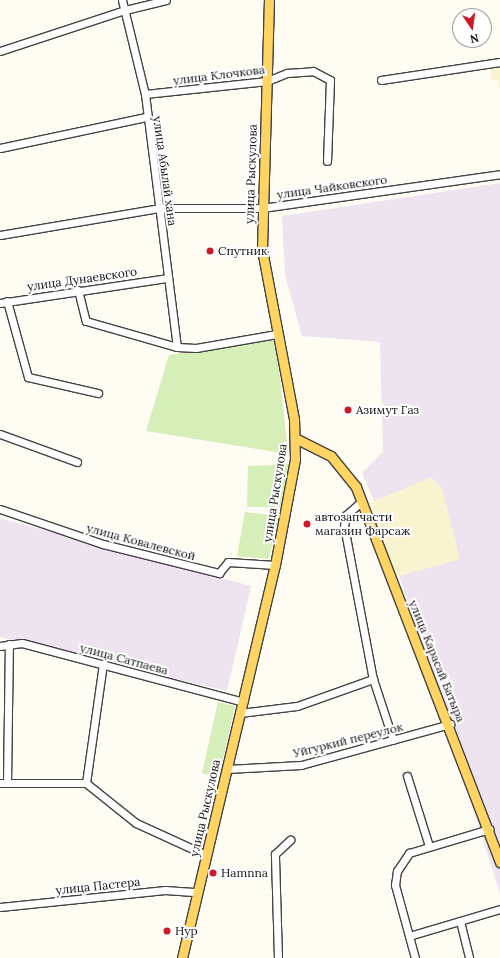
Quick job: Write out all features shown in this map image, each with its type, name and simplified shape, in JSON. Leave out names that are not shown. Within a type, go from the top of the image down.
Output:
[{"type":"main road","name":"улица Рыскулова","points":[[182,958],[275,565],[296,438],[262,249],[269,0]]},
{"type":"main road","name":"улица Карасай Батыра","points":[[296,438],[309,442],[341,464],[361,502],[450,724],[500,862]]},
{"type":"street","name":"улица Абылай хана","points":[[122,0],[145,94],[146,117],[178,347]]},
{"type":"street","points":[[0,51],[125,10],[166,0]]},
{"type":"street","points":[[381,80],[500,62]]},
{"type":"street","name":"улица Клочкова","points":[[145,94],[266,81],[287,73],[313,71],[330,80],[327,162]]},
{"type":"street","points":[[0,148],[146,117]]},
{"type":"street","name":"улица Чайковского","points":[[0,235],[159,208],[262,208],[500,174]]},
{"type":"street","name":"улица Дунаевского","points":[[4,302],[168,278]]},
{"type":"street","points":[[78,290],[86,321],[178,347],[196,348],[277,334]]},
{"type":"street","points":[[4,302],[28,377],[98,393]]},
{"type":"street","points":[[0,434],[77,462]]},
{"type":"street","points":[[361,502],[346,515],[344,526],[373,679],[393,740]]},
{"type":"street","name":"улица Ковалевской","points":[[0,509],[102,544],[219,573],[228,562],[275,565]]},
{"type":"street","name":"улица Сатпаева","points":[[0,646],[22,643],[242,702]]},
{"type":"street","points":[[8,644],[3,783],[86,783],[136,822],[206,855]]},
{"type":"street","points":[[86,783],[103,664]]},
{"type":"street","points":[[240,713],[297,706],[373,679]]},
{"type":"street","name":"Уйгуркий переулок","points":[[226,769],[301,765],[450,724]]},
{"type":"street","points":[[407,776],[429,846]]},
{"type":"street","points":[[415,958],[395,885],[397,871],[409,853],[489,829]]},
{"type":"street","points":[[278,958],[275,854],[290,840]]},
{"type":"street","name":"улица Пастера","points":[[0,907],[165,890],[197,892]]},
{"type":"street","points":[[409,936],[500,909]]},
{"type":"street","points":[[460,921],[469,958]]},
{"type":"shaded area","points":[[500,68],[499,88],[499,81],[491,79],[491,69]]},
{"type":"shaded area","points":[[500,183],[500,894],[382,521],[362,473],[383,452],[380,342],[302,336],[285,275],[282,216]]},
{"type":"shaded area","points":[[431,477],[442,489],[460,559],[396,577],[370,503]]},
{"type":"shaded area","points":[[0,518],[251,586],[227,691],[0,637]]},
{"type":"green space","points":[[276,338],[288,454],[146,431],[169,355]]},
{"type":"green space","points":[[289,464],[281,507],[247,507],[248,466]]},
{"type":"green space","points":[[245,512],[279,516],[269,559],[237,556]]},
{"type":"green space","points":[[218,702],[235,706],[219,777],[202,773]]},
{"type":"place","name":"Спутник","points":[[210,251]]},
{"type":"place","name":"Азимут Газ","points":[[348,410]]},
{"type":"place","name":"автозапчасти магазин Фарсаж","points":[[307,524]]},
{"type":"place","name":"Hamnna","points":[[213,873]]},
{"type":"place","name":"Hyp","points":[[167,931]]}]
